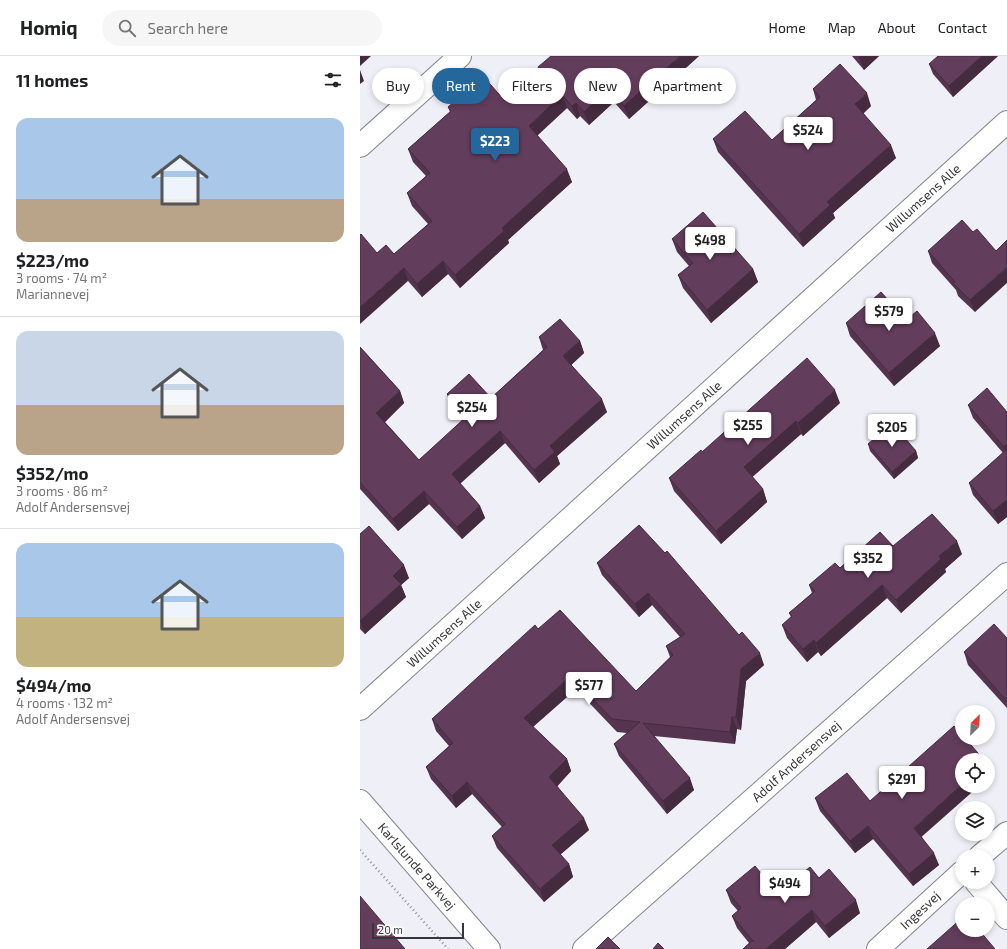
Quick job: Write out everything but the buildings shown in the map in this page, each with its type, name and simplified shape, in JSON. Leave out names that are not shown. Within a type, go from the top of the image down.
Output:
[{"type":"street","points":[[360,146],[460,56]]},
{"type":"street","name":"Willumsens Alle","points":[[360,709],[1007,122]]},
{"type":"street","name":"Adolf Andersensvej","points":[[584,949],[1007,574]]},
{"type":"street","name":"Karlslunde Parkvej","points":[[360,801],[489,949]]},
{"type":"street","points":[[988,849],[1007,833]]},
{"type":"street","name":"Ingesvej","points":[[878,949],[955,878]]},
{"type":"street","points":[[982,889],[1007,918]]},
{"type":"path","points":[[360,850],[448,949]]}]
